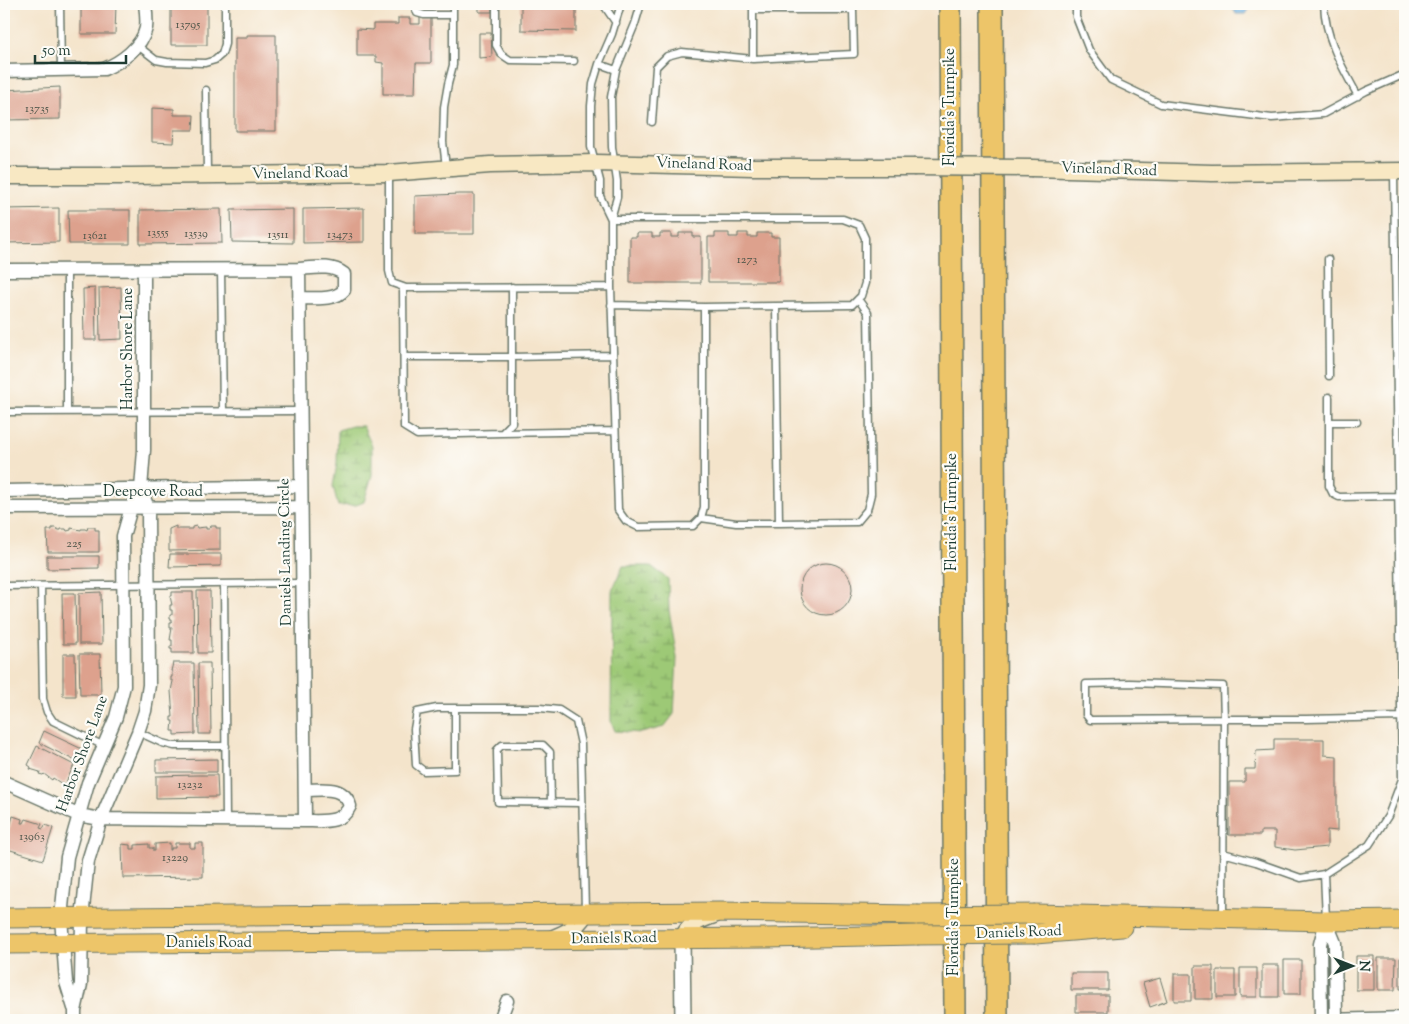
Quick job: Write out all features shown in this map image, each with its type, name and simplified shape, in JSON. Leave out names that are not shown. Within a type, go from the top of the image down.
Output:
[{"type":"highway","name":"Florida's Turnpike","points":[[950,4],[955,1020]]},
{"type":"highway","points":[[992,4],[997,1020]]},
{"type":"main road","name":"Vineland Road","points":[[4,176],[389,173],[490,165],[596,163],[752,167],[913,166],[1212,173],[1400,171]]},
{"type":"main road","name":"Daniels Road","points":[[4,918],[720,912],[917,915],[1035,914],[1326,921],[1405,920]]},
{"type":"main road","points":[[682,938],[688,928],[696,922],[720,912]]},
{"type":"main road","points":[[549,940],[578,926],[585,914]]},
{"type":"main road","name":"Daniels Road","points":[[4,944],[1035,934],[1223,918]]},
{"type":"street","points":[[4,71],[104,69],[114,65],[138,46],[146,29],[146,4]]},
{"type":"street","points":[[4,270],[221,270],[332,267],[344,274],[344,290],[340,294],[333,297],[299,298]]},
{"type":"street","name":"Daniels Landing Circle","points":[[299,269],[305,822]]},
{"type":"street","name":"Harbor Shore Lane","points":[[72,944],[82,918],[88,860],[101,819],[138,732],[145,711],[149,685],[148,508],[141,489],[144,412],[144,270]]},
{"type":"street","name":"Deepcove Road","points":[[4,490],[301,486]]},
{"type":"street","name":"Harbor Shore Lane","points":[[72,944],[61,918],[67,857],[88,783],[116,717],[124,686],[123,536],[130,508],[141,489]]},
{"type":"street","name":"Deepcove Road","points":[[4,508],[301,507]]},
{"type":"street","points":[[4,782],[78,815],[101,819],[305,822],[336,820],[347,814],[350,806],[348,797],[342,793],[333,790],[305,790]]},
{"type":"street","points":[[67,857],[88,860]]},
{"type":"street","points":[[1326,921],[1335,943],[1336,1019]]},
{"type":"street","points":[[1326,921],[1320,944],[1321,1020],[1405,1018]]},
{"type":"street","points":[[682,938],[683,1020]]},
{"type":"street","points":[[72,944],[66,982],[75,1015]]},
{"type":"street","points":[[72,944],[81,984],[75,1015]]},
{"type":"street","points":[[500,1020],[507,1001]]},
{"type":"lane","points":[[60,4],[60,70]]},
{"type":"lane","points":[[138,46],[156,60],[205,63],[215,60],[222,54],[225,44],[225,4]]},
{"type":"lane","points":[[414,4],[417,13],[424,15],[453,15]]},
{"type":"lane","points":[[446,168],[443,142],[444,107],[453,65],[453,4]]},
{"type":"lane","points":[[496,4],[496,45],[501,54],[510,60],[574,61]]},
{"type":"lane","points":[[603,4],[616,23]]},
{"type":"lane","points":[[611,219],[600,196],[600,181],[591,147],[591,106],[593,84],[599,64],[622,4]]},
{"type":"lane","points":[[641,4],[636,24],[616,70],[610,97],[617,197],[611,219],[611,305],[618,510],[626,521],[638,527],[693,526],[701,518],[704,507],[704,307]]},
{"type":"lane","points":[[1076,4],[1076,17],[1089,50],[1111,80],[1161,104],[1272,118],[1323,114],[1405,74]]},
{"type":"lane","points":[[1324,4],[1334,50],[1358,96]]},
{"type":"lane","points":[[652,122],[656,67],[667,56],[682,52],[753,59],[854,54],[853,10],[752,7],[753,59]]},
{"type":"lane","points":[[599,64],[616,70]]},
{"type":"lane","points":[[206,90],[207,175]]},
{"type":"lane","points":[[1223,853],[1256,862],[1301,878],[1324,874],[1369,845],[1388,816],[1402,779],[1398,496],[1400,171]]},
{"type":"lane","points":[[389,173],[389,271],[392,283],[403,287],[611,287]]},
{"type":"lane","points":[[611,219],[843,219],[858,225],[865,238],[865,283],[858,298],[852,305],[704,307],[611,305]]},
{"type":"lane","points":[[1328,259],[1329,376]]},
{"type":"lane","points":[[67,270],[67,412]]},
{"type":"lane","points":[[221,270],[223,412]]},
{"type":"lane","points":[[403,287],[404,428],[417,436],[615,431]]},
{"type":"lane","points":[[502,433],[512,423],[512,287]]},
{"type":"lane","points":[[701,518],[736,523],[857,522],[867,510],[871,494],[868,313],[858,298]]},
{"type":"lane","points":[[776,306],[779,523]]},
{"type":"lane","points":[[404,357],[613,355]]},
{"type":"lane","points":[[1329,397],[1329,486],[1333,494],[1339,497],[1398,496]]},
{"type":"lane","points":[[4,412],[300,411]]},
{"type":"lane","points":[[1329,422],[1357,422]]},
{"type":"lane","points":[[4,586],[302,583]]},
{"type":"lane","points":[[224,584],[226,821]]},
{"type":"lane","points":[[41,586],[43,699],[47,712],[53,721],[104,746]]},
{"type":"lane","points":[[1223,918],[1224,719],[1223,686],[1130,683],[1086,684],[1086,715],[1090,720],[1224,719],[1306,719],[1401,717]]},
{"type":"lane","points":[[455,708],[455,770],[424,771],[416,765],[414,729],[417,712],[437,708],[455,708],[540,708],[559,710],[576,721],[580,744],[585,914]]},
{"type":"lane","points":[[138,732],[162,744],[174,746],[226,746]]},
{"type":"lane","points":[[551,803],[550,752],[542,745],[502,745],[497,750],[498,802],[551,803],[582,803]]},
{"type":"lane","points":[[1324,874],[1326,921]]},
{"type":"green space","points":[[352,426],[363,426],[372,446],[372,475],[364,502],[356,505],[338,506],[333,486],[337,464],[338,430]]},
{"type":"green space","points":[[623,566],[651,566],[668,579],[669,610],[677,658],[674,714],[664,727],[641,733],[615,731],[611,721],[612,591]]},
{"type":"water","points":[[1234,4],[1266,5],[1250,7],[1245,14],[1236,14],[1232,6]]},
{"type":"building","points":[[81,4],[116,4],[115,34],[81,34]]},
{"type":"building","points":[[171,4],[207,4],[207,45],[171,45]]},
{"type":"building","points":[[479,4],[492,4],[492,12],[479,12]]},
{"type":"building","points":[[521,4],[576,4],[576,31],[521,30]]},
{"type":"building","points":[[420,17],[431,17],[431,63],[416,63],[415,94],[383,94],[383,63],[376,62],[376,56],[357,56],[357,29],[373,30],[373,24],[398,24],[398,18],[410,18],[410,24],[420,24]]},
{"type":"building","points":[[479,33],[491,33],[492,57],[479,58]]},
{"type":"building","points":[[247,35],[276,35],[276,131],[235,131],[235,38],[247,38]]},
{"type":"building","points":[[60,87],[60,119],[5,120],[4,90]]},
{"type":"building","points":[[152,108],[174,109],[174,115],[194,115],[193,130],[174,130],[173,143],[152,142]]},
{"type":"building","points":[[474,194],[474,234],[415,234],[415,196]]},
{"type":"building","points":[[59,208],[59,242],[4,243],[4,209]]},
{"type":"building","points":[[364,208],[364,242],[303,243],[303,209]]},
{"type":"building","points":[[221,209],[222,243],[140,244],[140,210]]},
{"type":"building","points":[[293,209],[293,243],[232,242],[231,210]]},
{"type":"building","points":[[68,210],[130,210],[130,244],[69,244]]},
{"type":"building","points":[[637,233],[652,233],[652,237],[660,237],[660,233],[671,233],[671,237],[679,237],[679,233],[693,233],[693,237],[701,237],[701,283],[630,283],[630,237],[637,237]]},
{"type":"building","points":[[715,233],[729,233],[729,237],[738,237],[738,233],[748,233],[748,237],[757,237],[757,233],[771,233],[771,237],[779,237],[779,282],[708,282],[708,237],[715,237]]},
{"type":"building","points":[[121,287],[122,339],[100,340],[99,288]]},
{"type":"building","points":[[95,288],[96,340],[84,340],[83,289]]},
{"type":"building","points":[[176,526],[176,529],[192,529],[192,527],[196,526],[197,528],[206,527],[206,529],[209,529],[211,526],[220,528],[220,550],[169,551],[169,529]]},
{"type":"building","points":[[88,527],[95,527],[95,530],[99,530],[99,552],[48,552],[47,530],[55,528],[59,530],[66,529],[67,531],[71,530],[71,528],[87,530]]},
{"type":"building","points":[[170,554],[221,554],[221,566],[169,567]]},
{"type":"building","points":[[47,556],[99,556],[99,568],[47,569]]},
{"type":"building","points":[[821,563],[831,563],[845,570],[852,584],[852,594],[845,608],[831,615],[821,615],[811,611],[804,604],[800,594],[800,584],[804,574],[811,567]]},
{"type":"building","points":[[197,591],[210,591],[211,653],[198,653]]},
{"type":"building","points":[[101,592],[102,644],[79,644],[79,593]]},
{"type":"building","points":[[172,592],[193,592],[194,653],[172,653],[172,649],[170,649],[170,646],[172,646],[172,640],[170,640],[172,628],[170,628],[170,622],[172,622],[172,619],[170,619],[170,615],[172,615],[172,610],[170,610],[170,605],[172,605],[170,596],[172,596]]},
{"type":"building","points":[[62,593],[75,593],[76,644],[63,644]]},
{"type":"building","points":[[63,654],[75,654],[76,696],[63,696]]},
{"type":"building","points":[[79,654],[100,654],[101,695],[80,695]]},
{"type":"building","points":[[173,663],[194,663],[195,734],[174,735],[174,731],[172,731],[171,691],[173,681],[171,681],[171,671]]},
{"type":"building","points":[[198,663],[210,663],[211,734],[199,734]]},
{"type":"building","points":[[44,731],[82,749],[76,761],[39,743]]},
{"type":"building","points":[[1274,739],[1324,739],[1324,755],[1337,756],[1337,831],[1327,830],[1327,847],[1295,850],[1275,847],[1275,831],[1261,831],[1261,835],[1229,835],[1229,782],[1245,782],[1245,769],[1255,769],[1256,751],[1274,750]]},
{"type":"building","points":[[37,746],[74,765],[65,784],[30,769],[31,767],[28,765]]},
{"type":"building","points":[[217,759],[217,772],[156,772],[156,760]]},
{"type":"building","points":[[217,775],[218,797],[156,798],[156,776]]},
{"type":"building","points":[[13,816],[22,819],[21,823],[24,823],[26,819],[42,824],[40,828],[43,829],[45,825],[53,828],[43,860],[4,848]]},
{"type":"building","points":[[170,843],[171,850],[171,848],[175,848],[175,843],[190,843],[190,848],[195,848],[195,843],[203,843],[203,877],[123,878],[122,844],[130,845],[130,849],[135,849],[135,845],[149,844],[149,848],[153,848],[153,851],[155,851],[155,844]]},
{"type":"building","points":[[1356,956],[1374,956],[1374,990],[1356,990]]},
{"type":"building","points":[[1378,958],[1396,958],[1395,990],[1378,990]]},
{"type":"building","points":[[1400,958],[1405,958],[1405,989],[1400,989]]},
{"type":"building","points":[[1284,960],[1301,960],[1301,994],[1284,994]]},
{"type":"building","points":[[1262,965],[1279,965],[1279,997],[1262,997]]},
{"type":"building","points":[[1195,966],[1213,966],[1213,999],[1195,999]]},
{"type":"building","points":[[1240,968],[1257,968],[1257,997],[1240,997]]},
{"type":"building","points":[[1217,970],[1235,970],[1235,997],[1217,997]]},
{"type":"building","points":[[1071,973],[1108,973],[1108,990],[1071,990]]},
{"type":"building","points":[[1174,974],[1191,974],[1191,1001],[1174,1001]]},
{"type":"building","points":[[1160,978],[1167,1001],[1150,1007],[1143,983]]},
{"type":"building","points":[[1076,995],[1108,995],[1108,1012],[1076,1012]]},
{"type":"building","points":[[1080,1018],[1109,1018],[1109,1020],[1080,1020]]}]
